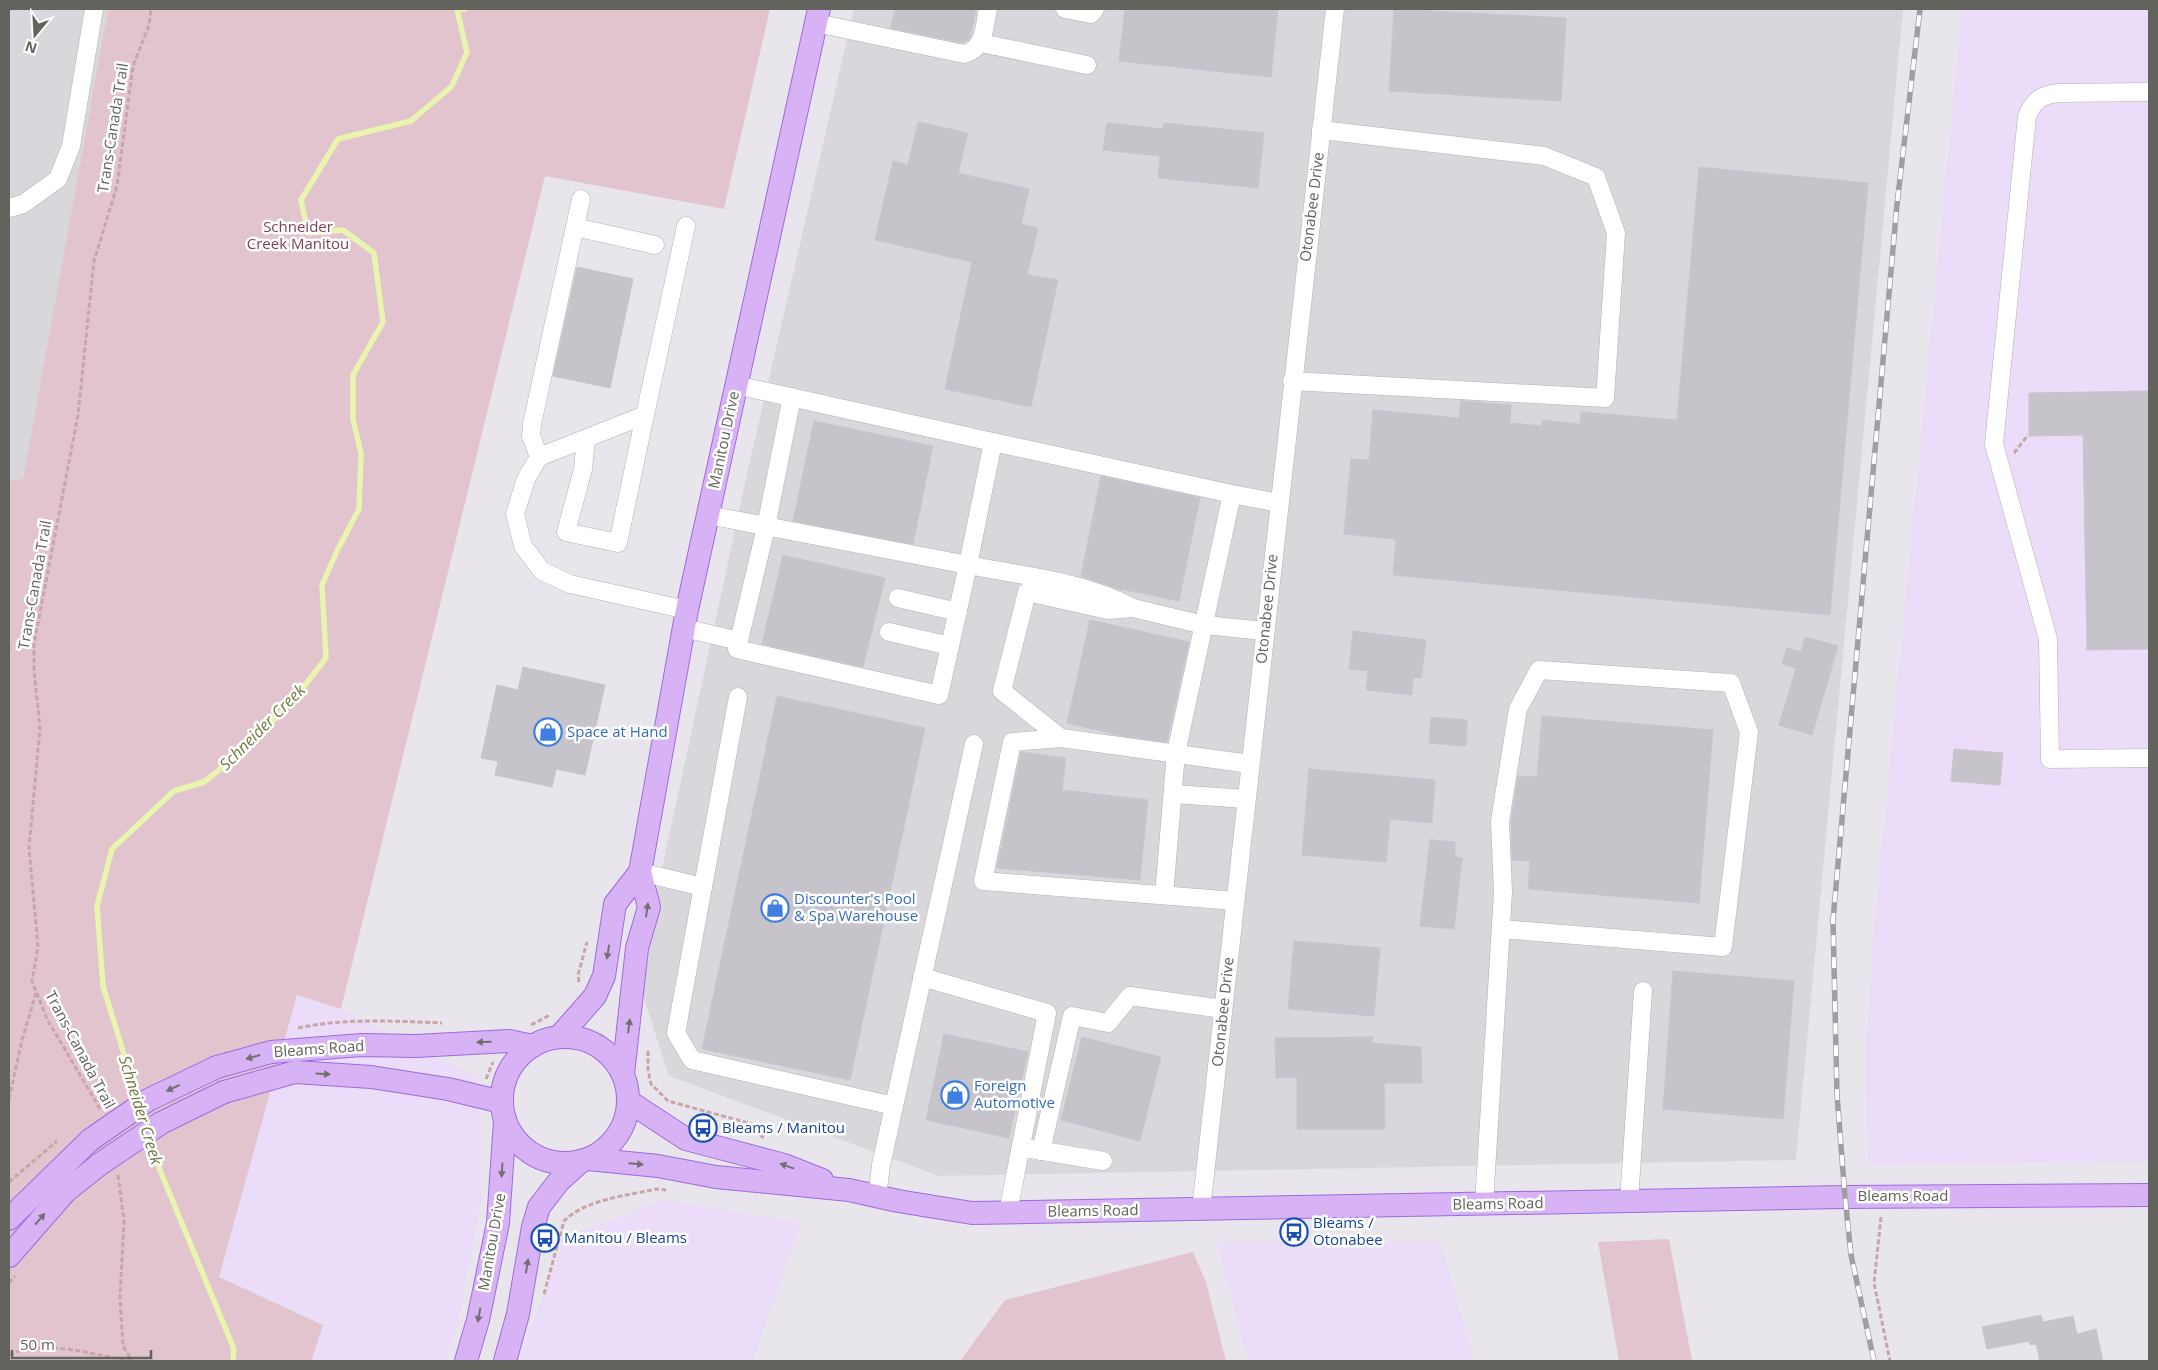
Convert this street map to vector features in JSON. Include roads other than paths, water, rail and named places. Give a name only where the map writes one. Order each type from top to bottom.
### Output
[{"type":"main road","name":"Manitou Drive","points":[[623,1074],[637,948],[649,907],[640,872],[686,619],[818,16]]},
{"type":"main road","name":"Manitou Drive","points":[[559,1037],[595,996],[604,976],[615,904],[640,872]]},
{"type":"main road","points":[[505,1361],[518,1314],[533,1227],[539,1207],[560,1181],[584,1160],[609,1146],[617,1136],[627,1114],[628,1101],[623,1074],[610,1056],[592,1043],[570,1037],[559,1037],[541,1042],[520,1057],[510,1070],[497,1107],[517,1141],[535,1156],[558,1163],[584,1160]]},
{"type":"main road","name":"Bleams Road","points":[[9,1219],[90,1140],[148,1100],[217,1068],[271,1052],[362,1045],[416,1046],[509,1041],[533,1046]]},
{"type":"main road","name":"Bleams Road","points":[[9,1256],[65,1192],[108,1165],[161,1123],[224,1092],[295,1072],[371,1077],[448,1088],[497,1107]]},
{"type":"main road","name":"Bleams Road","points":[[628,1101],[686,1138],[784,1165],[849,1190],[877,1197],[972,1213],[1882,1196],[2149,1195]]},
{"type":"main road","name":"Manitou Drive","points":[[466,1361],[478,1320],[498,1223],[497,1107]]},
{"type":"main road","name":"Bleams Road","points":[[584,1160],[658,1166],[716,1178],[849,1190]]},
{"type":"street","points":[[9,208],[24,204],[58,180],[71,146],[94,9]]},
{"type":"street","points":[[818,16],[964,54],[977,49],[988,9]]},
{"type":"street","points":[[1065,9],[1091,14],[1095,9]]},
{"type":"street","name":"Otonabee Drive","points":[[1201,1210],[1335,9]]},
{"type":"street","points":[[980,43],[1087,65]]},
{"type":"street","points":[[2149,92],[2058,93],[2044,95],[2033,104],[2027,116],[1994,444],[2048,639],[2050,758],[2149,758]]},
{"type":"street","points":[[1292,381],[1605,398],[1616,233],[1596,177],[1544,156],[1321,130]]},
{"type":"street","points":[[539,457],[531,436],[532,424],[581,199]]},
{"type":"street","points":[[586,439],[583,469],[566,532],[618,543],[686,226]]},
{"type":"street","points":[[575,227],[655,244]]},
{"type":"street","points":[[736,385],[1279,503]]},
{"type":"street","points":[[792,397],[766,527],[737,649],[939,695],[993,442]]},
{"type":"street","points":[[645,415],[539,457],[526,478],[515,514],[523,546],[542,572],[570,584],[686,619],[739,641]]},
{"type":"street","points":[[1164,895],[1176,753],[1232,494]]},
{"type":"street","points":[[708,515],[1078,587],[1111,596],[1134,608],[1204,625],[1265,631]]},
{"type":"street","points":[[1061,738],[1002,691],[1027,592],[1108,610],[1134,608]]},
{"type":"street","points":[[898,598],[958,612]]},
{"type":"street","points":[[889,632],[950,646]]},
{"type":"street","points":[[1484,1204],[1503,892],[1500,821],[1518,709],[1539,670],[1731,683],[1749,732],[1723,947],[1501,929]]},
{"type":"street","points":[[738,696],[676,1033],[692,1060],[894,1106]]},
{"type":"street","points":[[1235,901],[983,881],[1012,742],[1061,738],[1250,764]]},
{"type":"street","points":[[877,1197],[881,1165],[974,744]]},
{"type":"street","points":[[1173,794],[1246,799]]},
{"type":"street","points":[[640,872],[703,887]]},
{"type":"street","points":[[922,977],[1047,1013],[1008,1212]]},
{"type":"street","points":[[1629,1201],[1643,991]]},
{"type":"street","points":[[1041,1151],[1072,1016],[1108,1023],[1130,996],[1223,1009]]},
{"type":"street","points":[[1021,1148],[1103,1161]]},
{"type":"waterway","name":"Schneider Creek","points":[[138,1100],[103,986],[97,906],[112,849],[174,791],[204,782],[235,757],[292,702],[326,658],[322,585],[359,509],[361,454],[353,419],[353,375],[383,322],[374,253],[343,230],[308,233],[301,200],[338,139],[411,121],[452,86],[467,52],[457,10],[465,9]]},
{"type":"waterway","name":"Schneider Creek","points":[[149,1137],[157,1163],[234,1349],[233,1361]]},
{"type":"railway","points":[[1874,1361],[1851,1255],[1845,1197],[1837,1095],[1833,920],[1897,204],[1920,9]]},
{"type":"place","name":"Space at Hand","points":[[548,732]]},
{"type":"place","name":"Discounter's Pool & Spa Warehouse","points":[[775,908]]},
{"type":"place","name":"Foreign Automotive","points":[[955,1095]]},
{"type":"place","name":"Bleams / Manitou","points":[[703,1128]]},
{"type":"place","name":"Bleams / Otonabee","points":[[1294,1232]]},
{"type":"place","name":"Manitou / Bleams","points":[[545,1238]]},
{"type":"park label","name":"Schneider Creek Manitou","points":[[298,236]]}]
